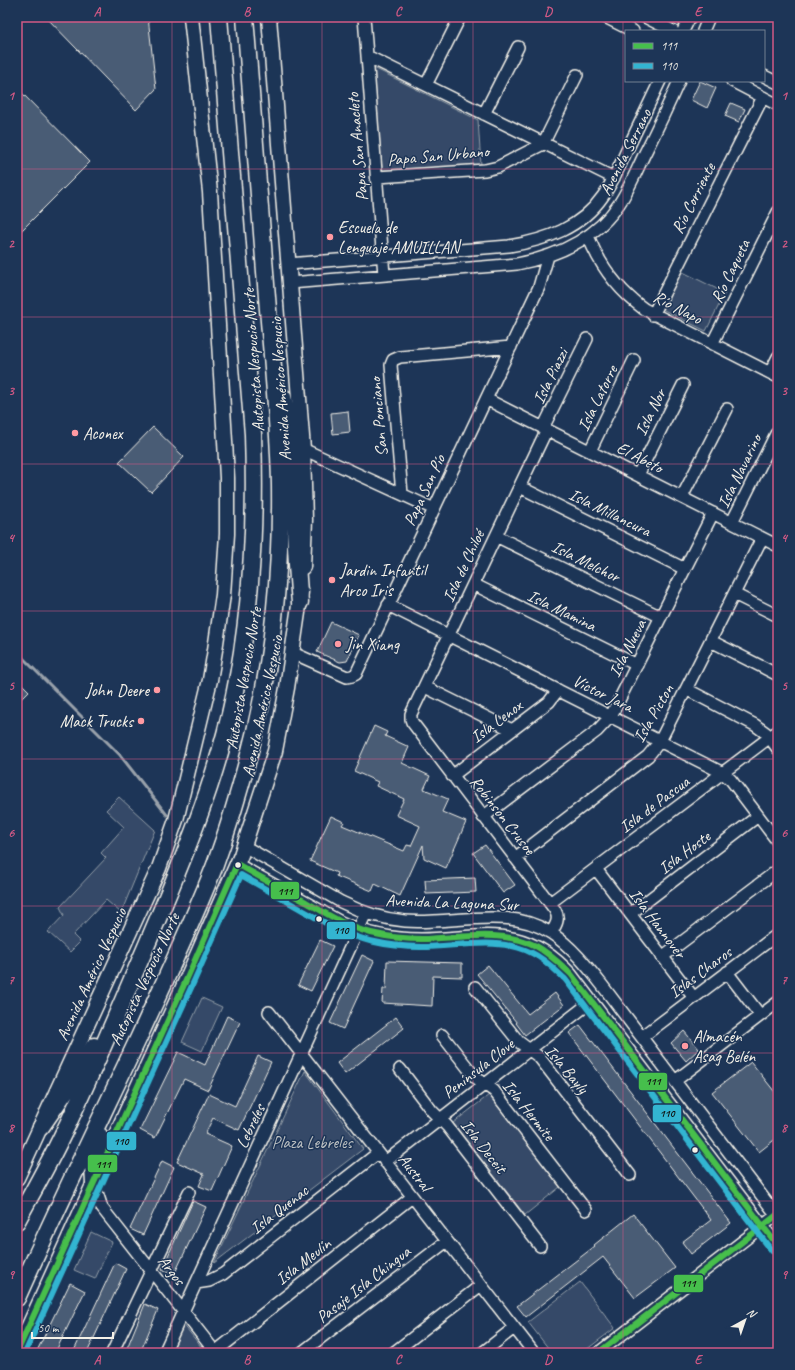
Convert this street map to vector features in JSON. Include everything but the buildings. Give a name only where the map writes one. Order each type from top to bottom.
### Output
[{"type":"highway","name":"Autopista Vespucio Norte","points":[[17,1221],[65,1129],[122,1003],[185,854],[210,787],[234,699],[246,633],[254,520],[253,434],[219,17]]},
{"type":"highway","name":"Autopista Vespucio Norte","points":[[17,1298],[71,1179],[162,987],[215,866],[237,801],[255,729],[268,665],[279,559],[280,482],[273,365],[245,17]]},
{"type":"highway","points":[[273,365],[284,401],[291,437],[300,602]]},
{"type":"highway","points":[[41,1127],[72,1082],[99,1037],[122,1003]]},
{"type":"highway","points":[[94,1183],[93,1164],[96,1148],[110,1099]]},
{"type":"main road","name":"Avenida Américo Vespucio","points":[[17,1178],[159,868],[169,842],[176,820],[184,782],[201,718],[215,650],[225,568],[227,478],[210,192],[191,17]]},
{"type":"main road","name":"Avenida Américo Vespucio","points":[[17,1352],[188,976],[237,864],[275,751],[282,719],[300,602],[305,520],[303,449],[269,17]]},
{"type":"street","name":"Papa San Anacleto","points":[[364,17],[384,275]]},
{"type":"street","points":[[426,85],[460,17]]},
{"type":"street","points":[[605,17],[631,30]]},
{"type":"street","points":[[645,17],[672,30]]},
{"type":"street","points":[[684,30],[690,17]]},
{"type":"street","points":[[703,30],[709,17]]},
{"type":"street","points":[[484,114],[518,47]]},
{"type":"street","points":[[367,56],[614,178]]},
{"type":"street","points":[[544,144],[577,75]]},
{"type":"street","points":[[765,77],[778,84]]},
{"type":"street","name":"Avenida Serrano","points":[[288,264],[509,246],[536,241],[550,236],[570,226],[588,213],[603,196],[614,178],[660,82]]},
{"type":"street","name":"Avenida Serrano","points":[[290,283],[517,264],[562,251],[588,236],[612,214],[625,195],[679,82]]},
{"type":"street","points":[[734,82],[778,105]]},
{"type":"street","name":"Río Corriente","points":[[653,315],[763,97]]},
{"type":"street","name":"Papa San Urbano","points":[[377,177],[493,169],[544,144]]},
{"type":"street","name":"Río Caqueta","points":[[712,344],[778,212]]},
{"type":"street","name":"Río Napo","points":[[588,236],[600,261],[618,286],[636,303],[653,315],[774,375]]},
{"type":"street","name":"Papa San Pío","points":[[293,653],[347,677],[354,675],[357,672],[539,287],[548,256]]},
{"type":"street","name":"Isla Piazzi","points":[[545,428],[587,339]]},
{"type":"street","name":"San Ponciano","points":[[402,494],[391,365],[393,360],[400,357],[511,347]]},
{"type":"street","points":[[774,375],[778,357]]},
{"type":"street","name":"Isla Latorre","points":[[590,451],[634,360]]},
{"type":"street","name":"Isla Nor","points":[[638,475],[683,385]]},
{"type":"street","name":"El Abeto","points":[[486,399],[762,538],[777,544]]},
{"type":"street","points":[[682,497],[728,409]]},
{"type":"street","name":"Isla de Chiloé","points":[[411,719],[473,584],[520,487],[545,428]]},
{"type":"street","name":"Isla Navarino","points":[[732,522],[776,434]]},
{"type":"street","points":[[303,449],[434,509]]},
{"type":"street","name":"Isla Millancura","points":[[520,487],[685,569]]},
{"type":"street","name":"Isla Nueva","points":[[483,817],[597,731],[611,716],[713,513]]},
{"type":"street","name":"Isla Melchor","points":[[496,536],[661,617]]},
{"type":"street","name":"Isla Picton","points":[[515,858],[648,756],[660,741],[762,538]]},
{"type":"street","name":"Isla Mamina","points":[[473,584],[637,666]]},
{"type":"street","points":[[734,594],[778,616]]},
{"type":"street","name":"Víctor Jara","points":[[388,605],[723,773],[731,780],[778,842]]},
{"type":"street","points":[[710,641],[778,675]]},
{"type":"street","points":[[425,687],[512,730]]},
{"type":"street","name":"Isla Lenox","points":[[452,776],[552,699],[558,690]]},
{"type":"street","points":[[686,690],[762,730],[774,734],[778,749]]},
{"type":"street","name":"Robinson Crusoe","points":[[411,719],[452,776],[555,910],[558,921],[551,933]]},
{"type":"street","name":"Isla de Pascua","points":[[550,904],[774,734]]},
{"type":"street","name":"Isla Hoste","points":[[630,914],[758,816]]},
{"type":"street","name":"Avenida La Laguna Sur","points":[[244,846],[341,902],[366,913],[405,921],[503,918],[530,923],[551,933],[572,950],[589,968],[778,1215]]},
{"type":"street","name":"Avenida La Laguna Sur","points":[[237,864],[358,930],[384,936],[409,938],[493,935],[523,940],[540,948],[557,959],[592,1001],[778,1246]]},
{"type":"street","name":"Isla Hannover","points":[[596,869],[694,998]]},
{"type":"street","points":[[662,957],[778,870]]},
{"type":"street","name":"Lebreles","points":[[164,1353],[366,913]]},
{"type":"street","name":"Islas Charos","points":[[642,1037],[778,934]]},
{"type":"street","points":[[727,972],[760,1015]]},
{"type":"street","name":"Isla Bayly","points":[[475,987],[519,1042],[539,1058],[630,1176]]},
{"type":"street","name":"Península Clove","points":[[382,1157],[440,1119],[592,1001]]},
{"type":"street","points":[[675,1081],[778,1002]]},
{"type":"street","name":"Austral","points":[[269,1012],[534,1353]]},
{"type":"street","name":"Isla Hermite","points":[[442,1035],[475,1076],[494,1091],[586,1210]]},
{"type":"street","name":"Isla Deceit","points":[[400,1069],[432,1111],[447,1126],[540,1246]]},
{"type":"street","name":"Isla Quenac","points":[[196,1283],[209,1280],[222,1274],[382,1157]]},
{"type":"street","name":"Argos","points":[[94,1183],[102,1208],[215,1353]]},
{"type":"street","points":[[112,1353],[189,1192]]},
{"type":"street","name":"Isla Meulín","points":[[215,1353],[412,1197]]},
{"type":"street","points":[[83,1208],[102,1208]]},
{"type":"street","points":[[598,1353],[778,1215]]},
{"type":"street","name":"Pasaje Isla Chingua","points":[[301,1353],[447,1241]]},
{"type":"street","points":[[393,1353],[481,1285]]},
{"type":"street","points":[[482,1353],[514,1328]]},
{"type":"green space","points":[[374,68],[478,120],[481,165],[382,170]]},
{"type":"green space","points":[[681,271],[725,293],[706,331],[662,309]]},
{"type":"green space","points":[[119,797],[155,830],[121,913],[106,900],[73,935],[80,942],[70,952],[48,932],[64,915],[60,907],[106,858],[101,853],[124,827],[106,810]]},
{"type":"green space","points":[[202,998],[222,1007],[202,1051],[182,1042]]},
{"type":"green space","name":"Plaza Lebreles","points":[[305,1071],[363,1149],[214,1263]]},
{"type":"green space","points":[[489,1095],[560,1187],[525,1215],[453,1123]]},
{"type":"green space","points":[[91,1232],[112,1242],[95,1279],[74,1270]]},
{"type":"green space","points":[[580,1282],[615,1328],[582,1353],[552,1353],[528,1322]]},
{"type":"green space","points":[[183,1324],[206,1353],[170,1353]]},
{"type":"waterway","points":[[17,652],[120,755],[167,815]]},
{"type":"transit line","name":"111","points":[[17,1352],[188,976],[237,864],[337,920],[371,933],[390,937],[416,939],[495,936],[523,941],[536,946],[545,952],[571,974],[778,1246]]},
{"type":"transit line","name":"110","points":[[25,1353],[241,875],[328,924],[344,932],[370,941],[389,945],[415,947],[478,944],[506,945],[519,948],[541,958],[565,979],[772,1251]]},
{"type":"transit line","name":"111","points":[[598,1353],[777,1215],[778,1217]]},
{"type":"place","name":"Escuela de Lenguaje AMUILLAN","points":[[330,237]]},
{"type":"place","name":"Aconex","points":[[75,433]]},
{"type":"place","name":"Jardin Infantil Arco Iris","points":[[332,580]]},
{"type":"place","name":"Jin Xiang","points":[[338,644]]},
{"type":"place","name":"John Deere","points":[[157,690]]},
{"type":"place","name":"Mack Trucks","points":[[141,721]]},
{"type":"place","name":"Almacén Asag Belén","points":[[685,1046]]}]
